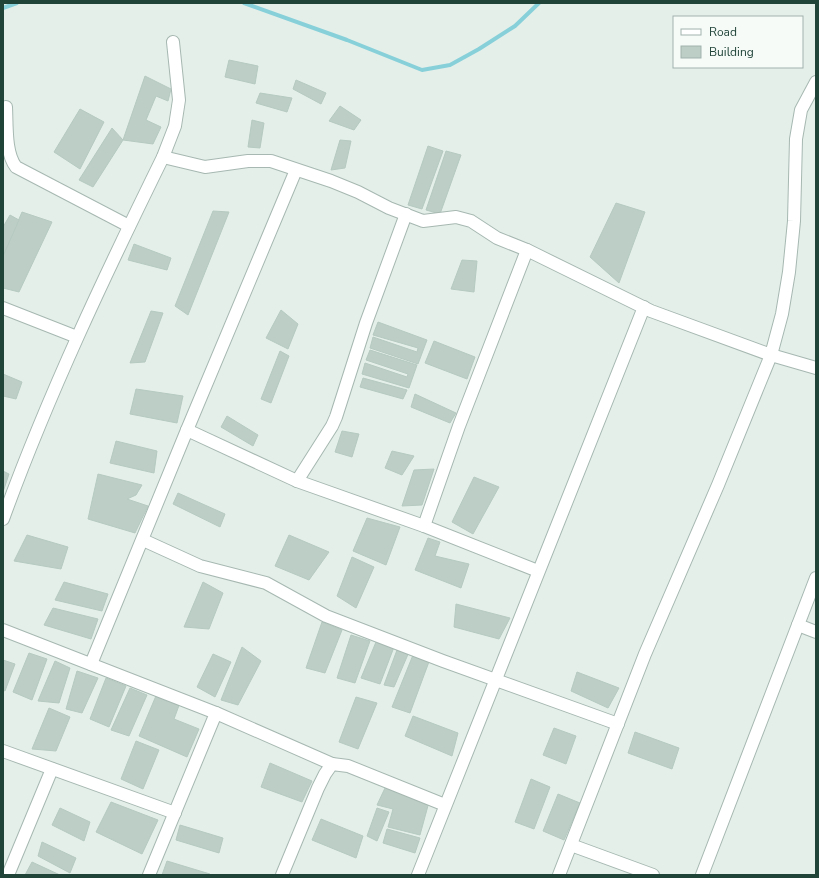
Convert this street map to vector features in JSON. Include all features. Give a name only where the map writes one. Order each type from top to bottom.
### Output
[{"type":"street","points":[[3,519],[20,471],[77,338],[163,157],[174,126],[179,100],[173,42]]},
{"type":"street","points":[[559,875],[645,654],[718,485],[771,355],[782,314],[789,272],[794,221],[796,139],[801,110],[816,82]]},
{"type":"street","points":[[6,106],[9,153],[16,168],[129,226]]},
{"type":"street","points":[[163,157],[205,167],[248,161],[271,161],[331,181],[358,192],[390,208],[423,221],[456,217],[471,220],[497,238],[527,250],[644,307],[771,355],[816,368]]},
{"type":"street","points":[[92,664],[187,430],[296,170]]},
{"type":"street","points":[[297,481],[336,417],[366,323],[406,214]]},
{"type":"street","points":[[424,526],[459,426],[527,250]]},
{"type":"street","points":[[418,875],[644,307]]},
{"type":"street","points":[[3,308],[77,338]]},
{"type":"street","points":[[187,430],[297,481],[424,526],[538,571]]},
{"type":"street","points":[[143,540],[200,566],[266,583],[326,616],[618,724]]},
{"type":"street","points":[[702,875],[816,578]]},
{"type":"street","points":[[798,625],[816,632]]},
{"type":"street","points":[[3,630],[216,713],[332,764],[348,766],[445,805]]},
{"type":"street","points":[[149,875],[216,713]]},
{"type":"street","points":[[3,751],[175,813]]},
{"type":"street","points":[[282,875],[324,774],[332,764]]},
{"type":"street","points":[[8,875],[52,769]]},
{"type":"street","points":[[571,845],[653,875]]},
{"type":"building","points":[[229,60],[258,66],[255,84],[225,77]]},
{"type":"building","points":[[145,76],[171,89],[168,101],[156,96],[146,120],[161,127],[153,144],[123,140]]},
{"type":"building","points":[[296,80],[326,93],[321,104],[293,89]]},
{"type":"building","points":[[260,93],[292,98],[287,112],[256,103]]},
{"type":"building","points":[[340,106],[361,120],[354,130],[329,121]]},
{"type":"building","points":[[80,109],[104,122],[80,169],[54,152]]},
{"type":"building","points":[[252,120],[264,123],[260,148],[248,147]]},
{"type":"building","points":[[112,128],[123,140],[93,187],[79,180]]},
{"type":"building","points":[[340,140],[351,141],[345,168],[331,170]]},
{"type":"building","points":[[428,146],[443,151],[422,209],[408,205]]},
{"type":"building","points":[[446,151],[461,155],[440,214],[426,210]]},
{"type":"building","points":[[616,203],[645,212],[619,283],[590,257]]},
{"type":"building","points":[[213,211],[229,212],[188,315],[175,306]]},
{"type":"building","points":[[22,212],[52,222],[19,292],[3,288],[3,256]]},
{"type":"building","points":[[10,215],[19,220],[3,256],[3,227]]},
{"type":"building","points":[[134,244],[171,258],[167,270],[128,260]]},
{"type":"building","points":[[462,260],[477,261],[474,292],[451,289]]},
{"type":"building","points":[[281,310],[298,324],[288,349],[266,338]]},
{"type":"building","points":[[151,311],[163,313],[145,362],[130,363]]},
{"type":"building","points":[[378,322],[427,340],[418,364],[370,348],[373,337],[417,352],[418,348],[373,335]]},
{"type":"building","points":[[434,341],[475,357],[467,379],[425,363]]},
{"type":"building","points":[[370,350],[417,365],[409,388],[362,374],[365,363],[407,377],[408,374],[366,360]]},
{"type":"building","points":[[280,351],[289,356],[271,403],[261,399]]},
{"type":"building","points":[[3,374],[22,382],[16,399],[3,396]]},
{"type":"building","points":[[363,378],[407,390],[403,399],[360,387]]},
{"type":"building","points":[[136,389],[183,396],[177,423],[130,414]]},
{"type":"building","points":[[415,394],[456,413],[450,423],[411,407]]},
{"type":"building","points":[[227,416],[258,435],[253,446],[221,427]]},
{"type":"building","points":[[342,431],[359,434],[352,457],[335,452]]},
{"type":"building","points":[[116,441],[157,451],[154,473],[110,463]]},
{"type":"building","points":[[392,451],[414,456],[402,475],[385,468]]},
{"type":"building","points":[[434,469],[422,505],[402,506],[414,470]]},
{"type":"building","points":[[3,471],[9,474],[3,492]]},
{"type":"building","points":[[98,474],[142,485],[136,495],[127,499],[148,506],[135,533],[88,519]]},
{"type":"building","points":[[474,477],[499,487],[473,534],[452,522]]},
{"type":"building","points":[[178,493],[225,514],[220,527],[173,504]]},
{"type":"building","points":[[367,518],[400,527],[386,565],[353,551]]},
{"type":"building","points":[[27,535],[68,547],[61,569],[14,561]]},
{"type":"building","points":[[289,535],[329,552],[309,580],[275,566]]},
{"type":"building","points":[[428,538],[440,542],[435,556],[469,564],[461,588],[415,570]]},
{"type":"building","points":[[352,557],[374,567],[356,608],[337,596]]},
{"type":"building","points":[[64,582],[108,594],[102,611],[55,600]]},
{"type":"building","points":[[203,582],[223,593],[209,629],[184,627]]},
{"type":"building","points":[[456,604],[510,618],[499,639],[454,627]]},
{"type":"building","points":[[53,608],[98,619],[91,639],[44,625]]},
{"type":"building","points":[[322,622],[342,630],[325,673],[306,668]]},
{"type":"building","points":[[351,635],[370,641],[355,683],[337,678]]},
{"type":"building","points":[[376,642],[394,647],[380,684],[361,678]]},
{"type":"building","points":[[242,647],[261,661],[238,705],[221,700]]},
{"type":"building","points":[[397,650],[409,652],[394,687],[384,685]]},
{"type":"building","points":[[29,653],[47,659],[32,700],[13,692]]},
{"type":"building","points":[[213,654],[231,662],[215,697],[197,687]]},
{"type":"building","points":[[413,655],[430,659],[410,713],[392,707]]},
{"type":"building","points":[[3,660],[15,664],[5,691],[3,690]]},
{"type":"building","points":[[55,661],[70,668],[59,703],[38,701]]},
{"type":"building","points":[[77,671],[98,678],[82,713],[66,709]]},
{"type":"building","points":[[577,672],[619,688],[608,708],[571,691]]},
{"type":"building","points":[[106,678],[126,686],[109,727],[90,719]]},
{"type":"building","points":[[130,688],[147,695],[129,736],[111,730]]},
{"type":"building","points":[[158,691],[181,700],[174,719],[199,729],[187,757],[139,736]]},
{"type":"building","points":[[356,697],[377,703],[358,749],[339,742]]},
{"type":"building","points":[[49,708],[70,717],[56,751],[32,749]]},
{"type":"building","points":[[413,716],[458,733],[452,756],[405,736]]},
{"type":"building","points":[[554,728],[576,736],[566,764],[543,755]]},
{"type":"building","points":[[635,732],[679,748],[672,769],[628,753]]},
{"type":"building","points":[[136,741],[159,750],[143,789],[121,779]]},
{"type":"building","points":[[270,763],[312,781],[302,802],[261,787]]},
{"type":"building","points":[[531,779],[550,787],[534,829],[515,822]]},
{"type":"building","points":[[385,788],[429,802],[420,835],[388,827],[393,809],[377,805]]},
{"type":"building","points":[[558,794],[580,803],[564,840],[543,831]]},
{"type":"building","points":[[111,802],[158,820],[142,854],[96,832]]},
{"type":"building","points":[[60,808],[90,822],[84,841],[52,825]]},
{"type":"building","points":[[377,808],[389,812],[377,841],[367,836]]},
{"type":"building","points":[[321,819],[363,836],[356,858],[312,840]]},
{"type":"building","points":[[180,825],[223,838],[219,853],[176,840]]},
{"type":"building","points":[[387,829],[420,838],[415,853],[383,843]]},
{"type":"building","points":[[42,842],[76,858],[70,873],[38,856]]},
{"type":"building","points":[[167,861],[210,874],[162,875]]},
{"type":"building","points":[[32,862],[60,875],[25,875]]},
{"type":"waterway","points":[[3,8],[17,3]]},
{"type":"waterway","points":[[244,3],[347,40],[422,70],[450,65],[479,49],[515,26],[539,3]]}]
